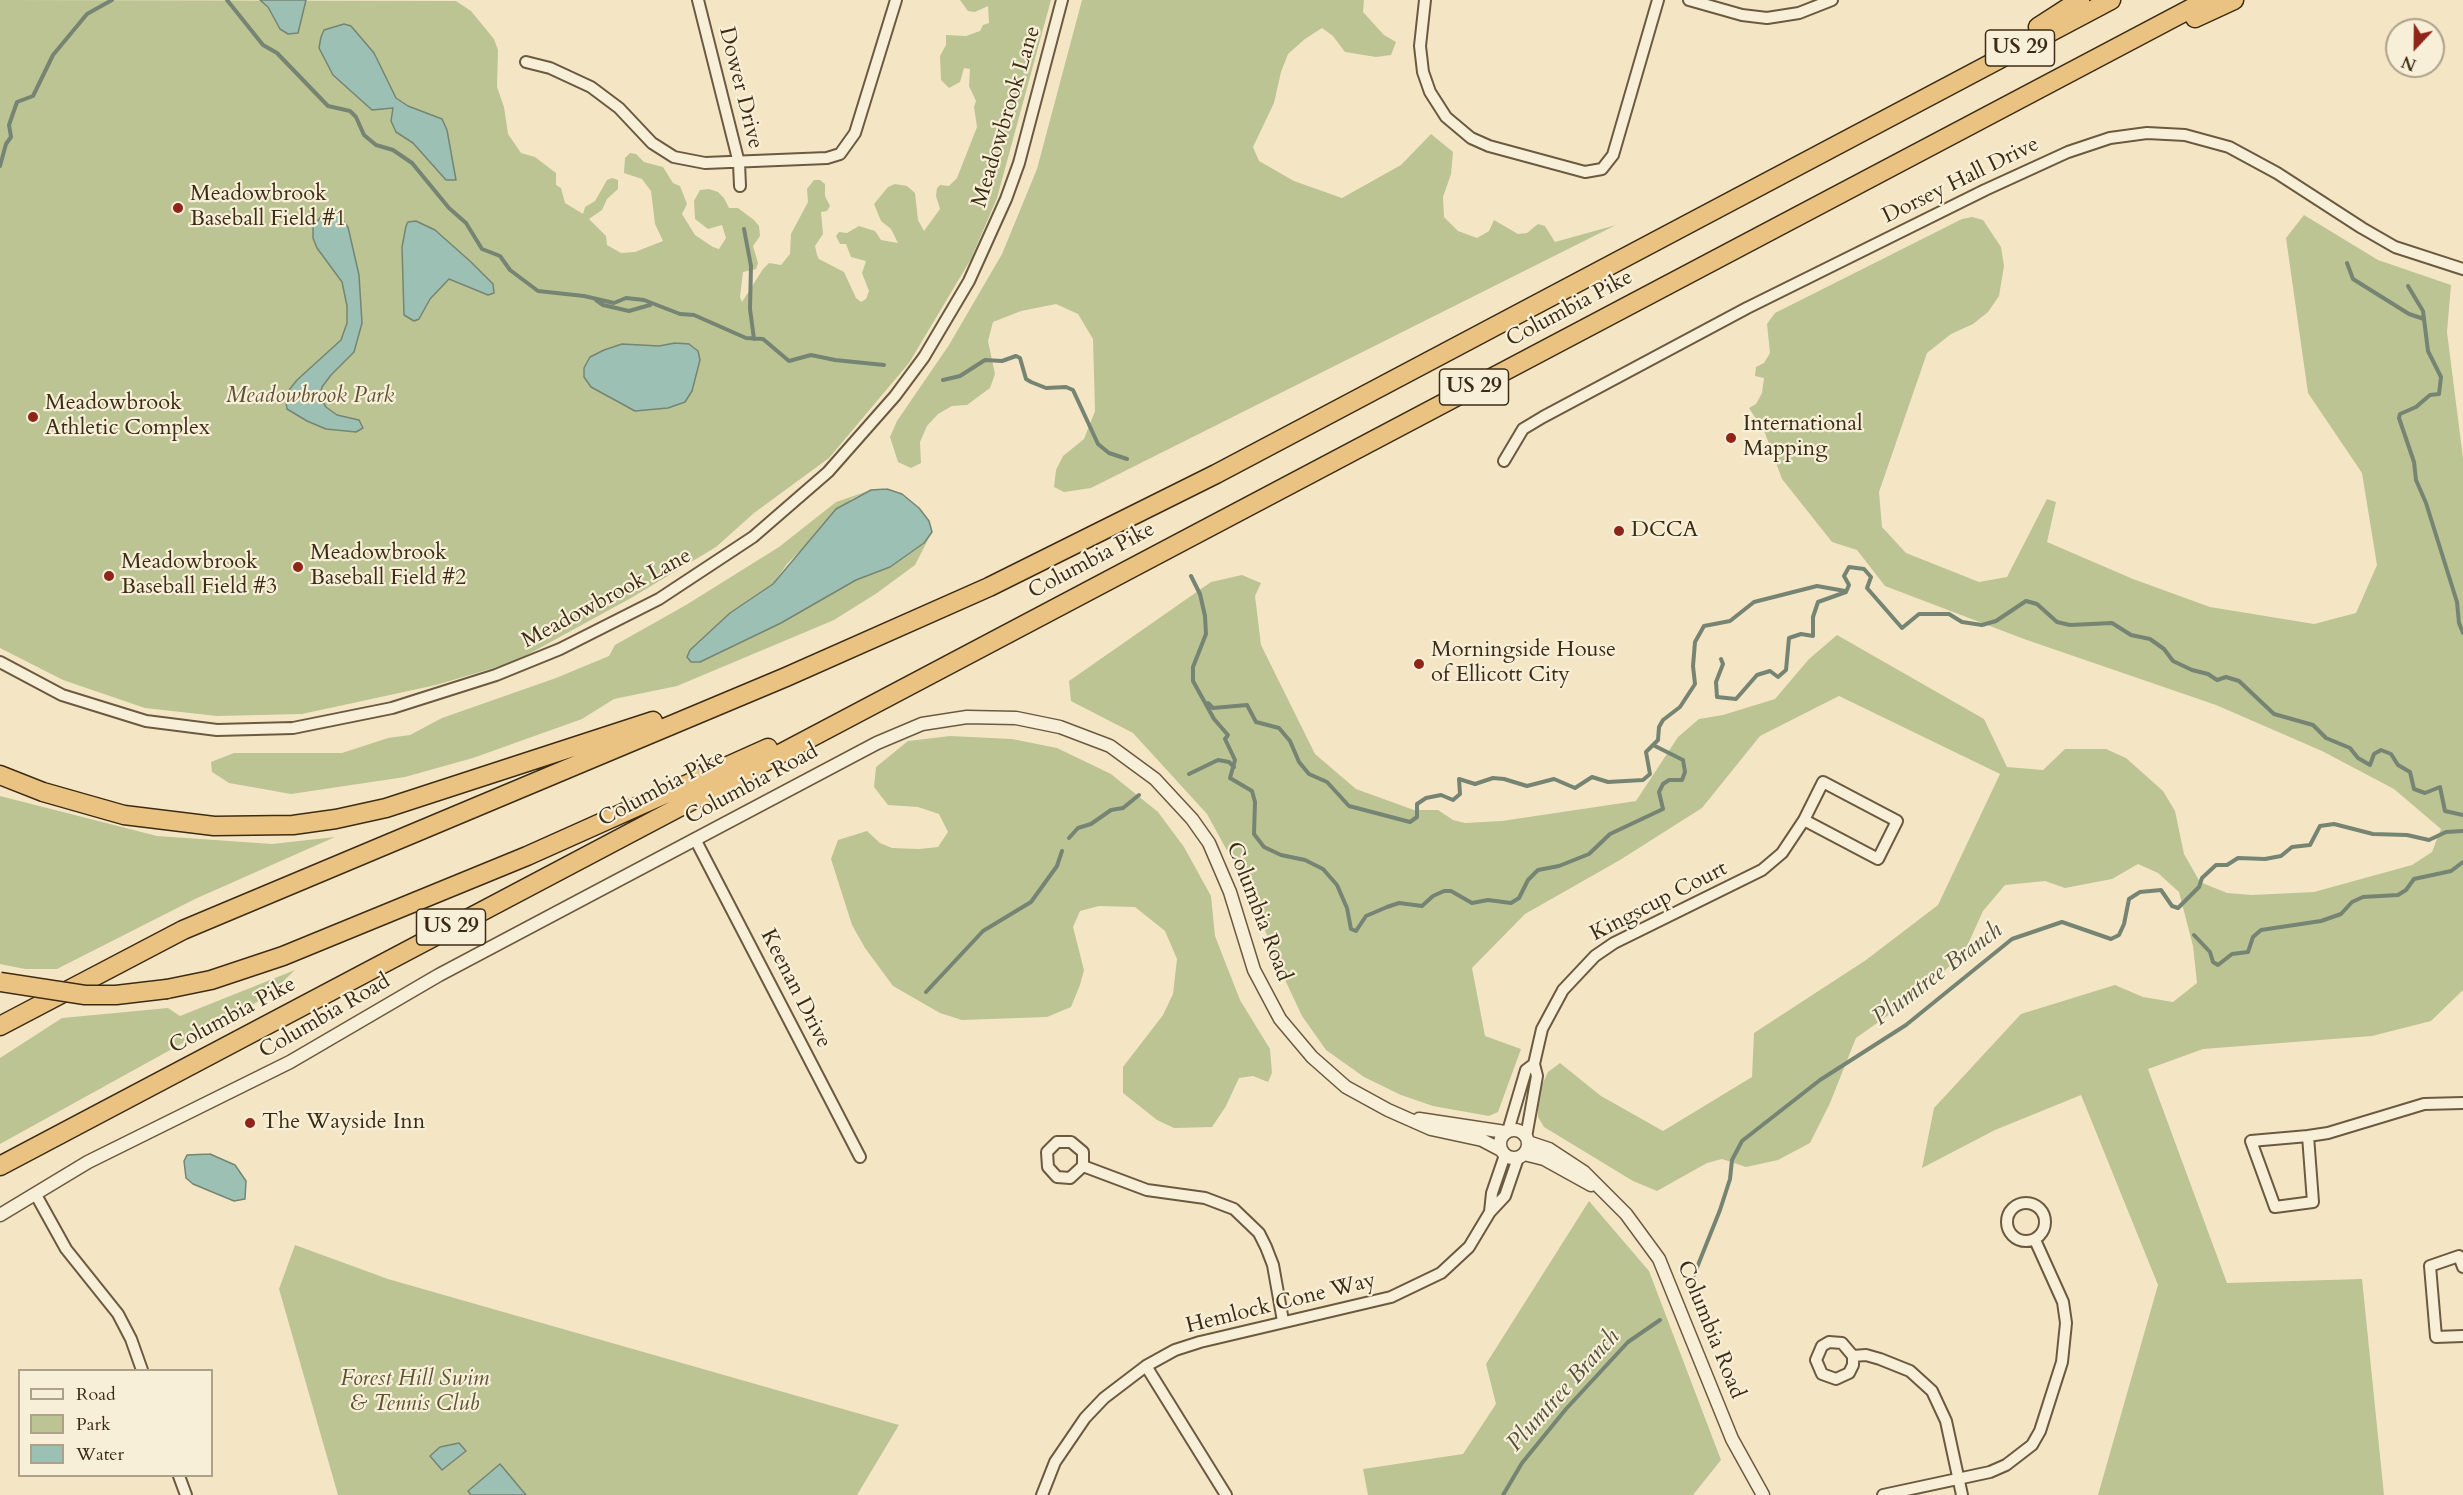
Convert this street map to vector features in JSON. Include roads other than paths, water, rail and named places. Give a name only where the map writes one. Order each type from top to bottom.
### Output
[{"type":"highway","points":[[1929,96],[2080,0]]},
{"type":"highway","name":"Columbia Pike","points":[[0,1026],[183,930],[786,678],[988,587],[1216,474],[2111,0]]},
{"type":"highway","name":"Columbia Pike","points":[[0,1166],[2207,0]]},
{"type":"highway","points":[[2046,85],[2234,0]]},
{"type":"highway","points":[[0,774],[43,792],[124,815],[214,826],[293,825],[336,819],[386,808],[786,678]]},
{"type":"highway","points":[[0,982],[85,995],[116,995],[166,989],[242,971],[548,847],[903,689]]},
{"type":"street","name":"Dower Drive","points":[[699,0],[738,163],[740,186]]},
{"type":"street","points":[[526,63],[550,68],[591,87],[620,108],[652,143],[674,157],[705,163],[827,158],[840,154],[847,146],[864,110],[896,0]]},
{"type":"street","name":"Meadowbrook Lane","points":[[0,662],[62,695],[146,721],[217,730],[293,728],[392,708],[496,675],[560,650],[659,599],[753,537],[828,472],[895,396],[924,357],[969,281],[1006,199],[1019,163],[1062,0]]},
{"type":"street","points":[[1425,0],[1420,46],[1424,76],[1437,106],[1457,129],[1471,138],[1513,155],[1571,170],[1594,172],[1610,162],[1615,150],[1658,0]]},
{"type":"street","points":[[1689,0],[1742,15],[1767,18],[1799,13],[1832,0]]},
{"type":"street","name":"Dorsey Hall Drive","points":[[1504,460],[1522,429],[1747,308],[1985,190],[2068,152],[2110,138],[2147,134],[2185,135],[2229,147],[2277,173],[2395,247],[2463,269]]},
{"type":"street","name":"Columbia Road","points":[[0,1215],[106,1153],[290,1062],[439,975],[877,743],[922,724],[988,716],[1035,721],[1083,735],[1110,746],[1155,779],[1186,812],[1209,843],[1227,884],[1254,970],[1271,1004],[1294,1037],[1312,1057],[1346,1087],[1431,1129],[1482,1140],[1503,1152],[1524,1148]]},
{"type":"street","name":"Kingscup Court","points":[[1524,1148],[1537,1076],[1534,1064],[1542,1029],[1555,1002],[1572,978],[1595,956],[1614,943],[1762,870],[1782,853],[1804,820],[1823,782],[1897,821],[1878,859],[1804,820]]},
{"type":"street","name":"Keenan Drive","points":[[695,839],[860,1157]]},
{"type":"street","name":"Kingscup Court","points":[[1507,1132],[1526,1070],[1534,1064]]},
{"type":"street","points":[[2308,1136],[2313,1202],[2275,1207],[2251,1141],[2328,1133],[2424,1104],[2463,1103]]},
{"type":"street","name":"Columbia Road","points":[[1408,1118],[1507,1132],[1516,1130],[1524,1148],[1603,1191],[1626,1214],[1659,1259],[1732,1439],[1763,1495]]},
{"type":"street","points":[[1503,1152],[1500,1141],[1507,1132]]},
{"type":"street","name":"Hemlock Cone Way","points":[[1041,1495],[1055,1462],[1085,1418],[1104,1398],[1146,1366],[1175,1350],[1200,1341],[1391,1297],[1417,1286],[1458,1259],[1481,1230],[1490,1212],[1505,1196],[1524,1148]]},
{"type":"street","name":"Hemlock Cone Way","points":[[1490,1212],[1492,1192],[1503,1152]]},
{"type":"street","points":[[1083,1166],[1147,1191],[1205,1198],[1233,1209],[1259,1233],[1266,1247],[1273,1265],[1283,1321]]},
{"type":"street","points":[[36,1195],[66,1250],[117,1313],[131,1339],[141,1369]]},
{"type":"street","points":[[1883,1495],[1958,1477],[1990,1472],[2020,1456],[2032,1445],[2046,1415],[2062,1362],[2066,1323],[2063,1302],[2035,1240]]},
{"type":"street","points":[[2463,1267],[2459,1256],[2430,1266],[2436,1337],[2463,1336]]},
{"type":"street","points":[[1853,1356],[1866,1355],[1896,1364],[1910,1371],[1932,1391],[1946,1421],[1962,1495]]},
{"type":"street","points":[[1146,1366],[1226,1495]]},
{"type":"street","points":[[179,1477],[186,1495]]},
{"type":"water","points":[[260,0],[306,0],[298,33],[288,34],[280,29],[268,7]]},
{"type":"water","points":[[344,24],[351,26],[374,53],[396,98],[408,106],[442,119],[447,130],[456,180],[446,180],[413,143],[396,132],[391,121],[393,108],[372,110],[333,75],[319,48],[321,37],[324,30]]},
{"type":"water","points":[[334,209],[348,227],[359,275],[362,323],[354,352],[331,375],[322,387],[320,397],[326,407],[337,415],[359,420],[363,428],[356,432],[326,429],[307,421],[287,409],[285,395],[297,380],[341,340],[347,323],[347,306],[342,282],[317,248],[313,238],[313,226],[326,211]]},
{"type":"water","points":[[416,221],[435,230],[471,262],[493,284],[494,293],[488,295],[449,279],[430,299],[419,319],[414,321],[404,315],[402,247],[408,222]]},
{"type":"water","points":[[675,343],[689,344],[698,351],[700,360],[692,391],[685,402],[668,408],[635,411],[591,387],[584,377],[584,368],[590,357],[604,350],[622,344],[659,346]]},
{"type":"water","points":[[887,489],[902,494],[919,508],[929,521],[932,532],[924,543],[890,567],[856,580],[781,623],[700,662],[691,662],[687,657],[690,650],[730,613],[773,584],[836,509],[871,490]]},
{"type":"water","points":[[210,1154],[235,1165],[246,1181],[245,1199],[234,1201],[193,1184],[186,1178],[184,1161],[187,1155]]},
{"type":"water","points":[[459,1443],[466,1451],[442,1470],[430,1456],[440,1447]]},
{"type":"water","points":[[500,1464],[526,1495],[471,1495],[468,1491]]},
{"type":"waterway","points":[[0,166],[6,144],[11,137],[9,125],[17,102],[33,96],[53,55],[87,14],[112,0]]},
{"type":"waterway","points":[[227,0],[263,45],[277,53],[328,106],[350,111],[356,117],[364,135],[376,145],[393,150],[412,163],[449,208],[466,223],[482,249],[500,256],[510,270],[538,291],[584,296],[614,303],[626,298],[644,300],[680,314],[694,315],[746,338],[763,339],[789,361],[811,355],[884,365]]},
{"type":"waterway","points":[[744,229],[751,266],[750,309],[754,339]]},
{"type":"waterway","points":[[2347,263],[2353,279],[2409,314],[2424,319]]},
{"type":"waterway","points":[[2408,286],[2423,311],[2428,351],[2441,377],[2439,394],[2430,395],[2416,407],[2400,414],[2399,418],[2414,462],[2416,480],[2426,503],[2457,602],[2459,623],[2463,633]]},
{"type":"waterway","points":[[596,300],[603,305],[629,311],[650,305]]},
{"type":"waterway","points":[[943,380],[960,376],[985,360],[1002,361],[1016,356],[1020,358],[1026,379],[1031,382],[1046,388],[1066,387],[1073,390],[1098,444],[1109,453],[1127,459]]},
{"type":"waterway","points":[[1721,659],[1723,664],[1716,682],[1717,697],[1736,699],[1757,675],[1770,671],[1778,677],[1786,670],[1789,638],[1801,634],[1813,636],[1813,617],[1818,602],[1846,592],[1849,585],[1844,576],[1849,567],[1864,569],[1871,577],[1867,588],[1902,628],[1919,614],[1949,614],[1962,622],[1982,625],[1996,621],[2026,601],[2037,604],[2057,622],[2070,625],[2112,623],[2131,635],[2150,639],[2164,649],[2173,661],[2192,670],[2208,674],[2217,680],[2226,677],[2239,681],[2274,714],[2313,725],[2326,738],[2350,748],[2358,758],[2370,765],[2374,754],[2381,750],[2391,754],[2398,765],[2410,772],[2414,789],[2425,793],[2440,787],[2445,811],[2463,815]]},
{"type":"waterway","points":[[1191,576],[1200,594],[1206,634],[1193,667],[1193,681],[1214,719],[1228,735],[1225,739],[1235,760],[1230,778],[1252,791],[1255,802],[1254,834],[1264,847],[1281,855],[1305,860],[1323,869],[1337,885],[1347,908],[1351,929],[1356,931],[1366,916],[1399,903],[1422,906],[1433,896],[1444,891],[1451,891],[1472,903],[1488,900],[1511,903],[1519,898],[1528,880],[1538,870],[1559,866],[1589,854],[1610,834],[1663,809],[1659,792],[1663,784],[1669,780],[1682,780],[1685,772],[1683,760],[1655,746]]},
{"type":"waterway","points":[[1208,703],[1213,708],[1247,705],[1256,722],[1279,728],[1290,741],[1299,762],[1309,774],[1327,782],[1349,806],[1410,822],[1417,817],[1417,804],[1426,798],[1441,795],[1453,800],[1460,794],[1459,779],[1475,784],[1493,778],[1504,779],[1527,786],[1554,779],[1575,788],[1592,777],[1608,782],[1643,780],[1650,774],[1646,752],[1658,740],[1659,727],[1663,720],[1680,707],[1695,684],[1693,666],[1695,642],[1704,626],[1730,621],[1754,602],[1817,586],[1845,591]]},
{"type":"waterway","points":[[1189,774],[1218,760],[1229,762],[1234,767]]},
{"type":"waterway","points":[[1069,838],[1078,828],[1091,824],[1111,810],[1123,808],[1139,795]]},
{"type":"waterway","name":"Plumtree Branch","points":[[1694,1275],[1720,1210],[1730,1179],[1732,1160],[1742,1141],[1820,1080],[1906,1025],[2012,939],[2062,922],[2111,939],[2119,935],[2124,924],[2129,899],[2140,892],[2161,890],[2172,906],[2178,908],[2199,887],[2202,878],[2216,865],[2227,865],[2238,858],[2265,859],[2281,856],[2292,847],[2310,845],[2320,826],[2334,824],[2373,834],[2407,835],[2429,840],[2446,832],[2463,831]]},
{"type":"waterway","points":[[926,992],[983,931],[1031,902],[1057,866],[1062,851]]},
{"type":"waterway","name":"Plumtree Branch","points":[[2194,935],[2210,952],[2213,962],[2218,965],[2232,954],[2248,952],[2253,937],[2261,930],[2321,921],[2341,914],[2352,902],[2363,897],[2398,895],[2406,890],[2414,879],[2451,871],[2463,862]]},
{"type":"waterway","name":"Plumtree Branch","points":[[1503,1495],[1522,1463],[1566,1409],[1628,1342],[1660,1320]]},
{"type":"place","name":"Meadowbrook Baseball Field #1","points":[[178,208]]},
{"type":"place","name":"Meadowbrook Athletic Complex","points":[[33,417]]},
{"type":"place","name":"International Mapping","points":[[1731,438]]},
{"type":"place","name":"DCCA","points":[[1619,531]]},
{"type":"place","name":"Meadowbrook Baseball Field #2","points":[[298,567]]},
{"type":"place","name":"Meadowbrook Baseball Field #3","points":[[109,576]]},
{"type":"place","name":"Morningside House of Ellicott City","points":[[1419,664]]},
{"type":"place","name":"The Wayside Inn","points":[[250,1123]]},
{"type":"park label","name":"Meadowbrook Park","points":[[310,397]]},
{"type":"park label","name":"Forest Hill Swim & Tennis Club","points":[[415,1392]]}]
